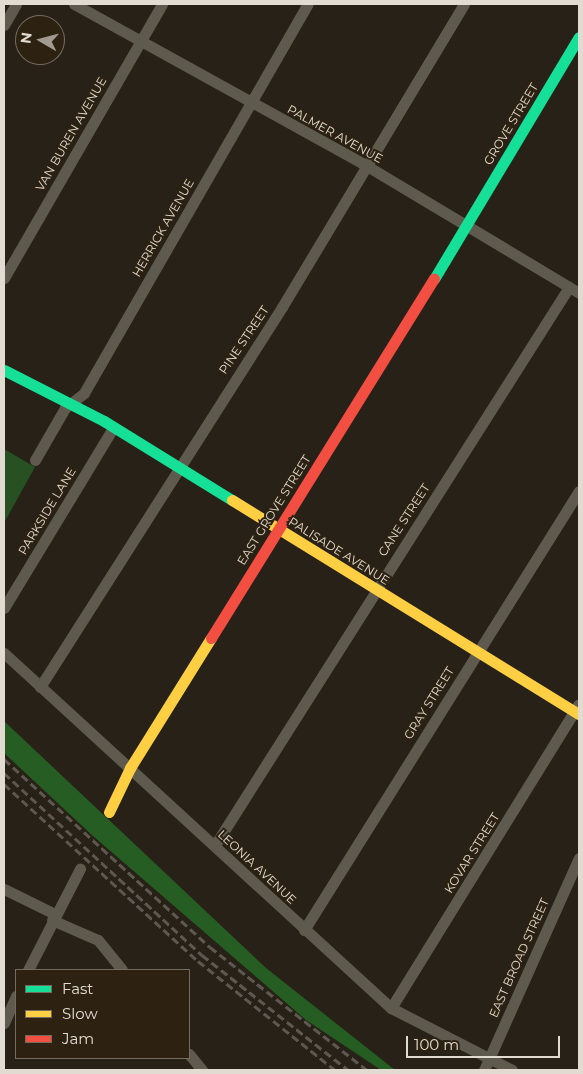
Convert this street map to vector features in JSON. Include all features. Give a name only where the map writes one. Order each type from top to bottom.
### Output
[{"type":"street","points":[[4,25],[16,4]]},
{"type":"street","name":"PALMER AVENUE","points":[[74,4],[367,166],[579,293]]},
{"type":"street","name":"VAN BUREN AVENUE","points":[[4,278],[162,4]]},
{"type":"street","name":"HERRICK AVENUE","points":[[35,460],[72,402],[84,392],[308,4]]},
{"type":"street","name":"PINE STREET","points":[[40,687],[177,466],[282,307],[464,4]]},
{"type":"street","name":"GROVE STREET","points":[[466,226],[579,37]]},
{"type":"street","name":"EAST GROVE STREET","points":[[109,812],[130,768],[466,226]]},
{"type":"street","name":"CANE STREET","points":[[215,845],[569,286]]},
{"type":"street","name":"PALISADE AVENUE","points":[[4,370],[72,402],[477,652],[578,710]]},
{"type":"street","name":"PARKSIDE LANE","points":[[4,608],[113,428]]},
{"type":"street","name":"GRAY STREET","points":[[304,930],[579,491]]},
{"type":"street","name":"LEONIA AVENUE","points":[[4,653],[391,1008],[486,1065],[512,1070]]},
{"type":"street","name":"KOVAR STREET","points":[[391,1008],[578,710]]},
{"type":"street","name":"EAST BROAD STREET","points":[[486,1065],[579,858]]},
{"type":"street","points":[[28,969],[80,870]]},
{"type":"street","points":[[4,888],[98,940],[121,969]]},
{"type":"street","points":[[4,1023],[15,998]]},
{"type":"street","points":[[190,1055],[202,1070]]},
{"type":"green space","points":[[4,449],[35,467],[4,523]]},
{"type":"green space","points":[[4,721],[266,968],[395,1070],[381,1070],[306,1020],[93,836],[4,753]]},
{"type":"railway","points":[[4,759],[210,947],[367,1070]]},
{"type":"railway","points":[[4,773],[202,955],[348,1070]]},
{"type":"railway","points":[[4,784],[198,961],[335,1070]]},
{"type":"traffic: fast","points":[[434,279],[579,37]]},
{"type":"traffic: fast","points":[[4,370],[104,421],[232,500]]},
{"type":"traffic: slow","points":[[232,500],[579,714]]},
{"type":"traffic: slow","points":[[109,812],[130,768],[211,638]]},
{"type":"traffic: jam","points":[[211,638],[434,279]]}]
